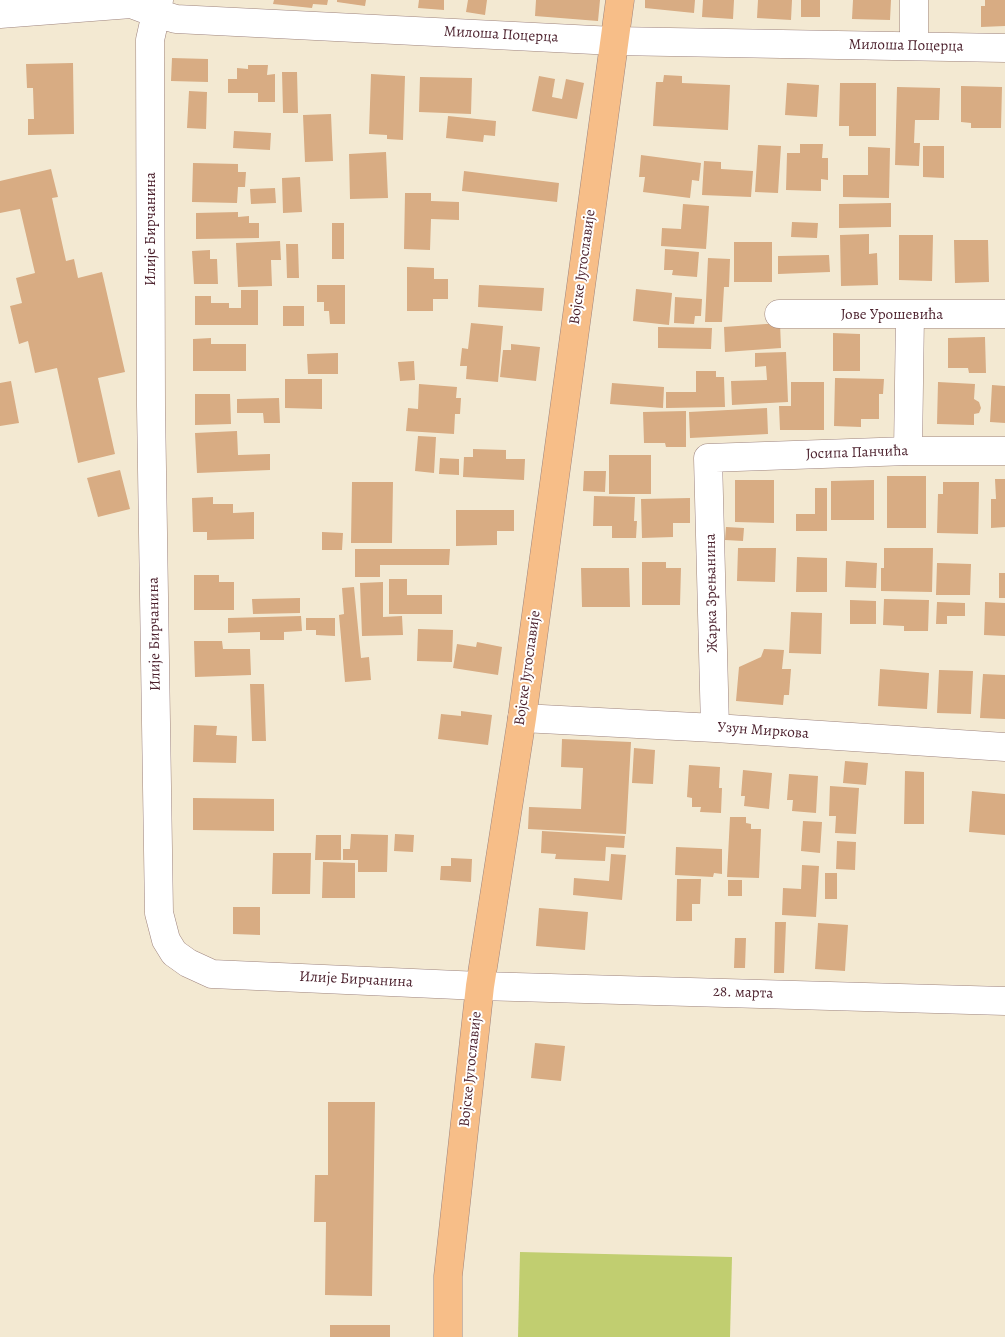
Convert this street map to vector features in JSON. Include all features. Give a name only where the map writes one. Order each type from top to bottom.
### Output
[{"type":"main road","name":"Војске Југославије","points":[[448,1337],[448,1276],[480,986],[522,718],[620,0]]},
{"type":"street","points":[[914,0],[914,46]]},
{"type":"street","name":"Милоша Поцерца","points":[[0,14],[131,4],[157,7],[176,19],[614,41],[1005,48]]},
{"type":"street","name":"Илије Бирчанина","points":[[157,7],[150,40],[151,406],[159,913],[166,940],[174,953],[188,964],[212,974],[480,986]]},
{"type":"street","name":"Јове Урошевића","points":[[779,314],[910,316],[1005,314]]},
{"type":"street","points":[[908,451],[910,316]]},
{"type":"street","name":"Јосипа Панчића","points":[[708,458],[908,451],[1005,451]]},
{"type":"street","name":"Жарка Зрењанина","points":[[708,458],[715,728]]},
{"type":"street","name":"Узун Миркова","points":[[522,718],[715,728],[1005,747]]},
{"type":"street","name":"28. марта","points":[[480,986],[1005,1001]]},
{"type":"green space","points":[[520,1252],[732,1257],[730,1337],[518,1337]]},
{"type":"building","points":[[274,0],[328,0],[327,5],[313,4],[312,8],[273,4]]},
{"type":"building","points":[[337,0],[366,0],[365,6],[337,2]]},
{"type":"building","points":[[419,0],[444,0],[444,10],[418,8]]},
{"type":"building","points":[[468,0],[487,0],[485,15],[466,12]]},
{"type":"building","points":[[536,0],[600,0],[598,21],[535,16]]},
{"type":"building","points":[[645,0],[695,0],[694,13],[645,8]]},
{"type":"building","points":[[703,0],[734,0],[733,19],[702,17]]},
{"type":"building","points":[[758,0],[792,0],[791,20],[757,18]]},
{"type":"building","points":[[801,0],[820,0],[820,17],[801,17]]},
{"type":"building","points":[[853,0],[891,0],[890,20],[852,19]]},
{"type":"building","points":[[985,0],[1005,0],[1005,26],[981,27],[981,6],[985,6]]},
{"type":"building","points":[[172,58],[208,59],[208,82],[171,81]]},
{"type":"building","points":[[73,63],[74,134],[28,135],[28,119],[34,119],[33,88],[27,88],[26,64]]},
{"type":"building","points":[[248,65],[268,65],[267,75],[275,74],[275,102],[258,102],[258,93],[228,93],[228,79],[237,79],[237,68],[248,69]]},
{"type":"building","points":[[282,72],[297,72],[298,113],[283,113]]},
{"type":"building","points":[[371,74],[405,76],[403,140],[387,139],[387,135],[369,134]]},
{"type":"building","points":[[664,75],[682,76],[682,83],[730,85],[728,130],[653,126],[656,82],[663,82]]},
{"type":"building","points":[[539,76],[555,79],[552,97],[562,99],[566,79],[584,83],[577,119],[532,111]]},
{"type":"building","points":[[420,77],[472,78],[471,114],[419,112]]},
{"type":"building","points":[[787,83],[819,85],[817,117],[785,115]]},
{"type":"building","points":[[840,83],[876,83],[876,136],[849,136],[849,126],[839,126]]},
{"type":"building","points":[[961,86],[1002,87],[1001,128],[971,128],[971,123],[961,122]]},
{"type":"building","points":[[897,87],[940,88],[939,120],[915,120],[914,143],[920,143],[919,166],[895,165]]},
{"type":"building","points":[[189,91],[207,92],[206,129],[187,128]]},
{"type":"building","points":[[331,114],[333,161],[305,162],[303,115]]},
{"type":"building","points":[[448,116],[496,121],[495,136],[484,135],[483,142],[446,138]]},
{"type":"building","points":[[234,131],[271,133],[270,150],[233,148]]},
{"type":"building","points":[[800,144],[823,144],[822,158],[828,158],[828,180],[821,179],[821,191],[786,190],[787,153],[800,153]]},
{"type":"building","points":[[758,145],[781,146],[778,193],[755,192]]},
{"type":"building","points":[[923,146],[944,146],[944,178],[923,177]]},
{"type":"building","points":[[868,147],[890,148],[889,198],[843,197],[843,175],[868,175]]},
{"type":"building","points":[[386,152],[388,198],[350,199],[349,154]]},
{"type":"building","points":[[641,155],[701,163],[699,181],[692,180],[690,198],[643,192],[645,177],[639,177]]},
{"type":"building","points":[[704,161],[721,162],[721,169],[753,171],[751,197],[702,195]]},
{"type":"building","points":[[193,163],[238,164],[238,172],[246,172],[245,187],[238,187],[237,203],[192,202]]},
{"type":"building","points":[[51,169],[58,197],[52,198],[66,261],[74,259],[78,278],[102,272],[125,372],[98,378],[115,454],[78,463],[57,368],[35,373],[28,341],[19,344],[10,306],[22,303],[16,278],[35,273],[20,209],[0,213],[0,181]]},
{"type":"building","points":[[464,171],[559,183],[557,202],[462,191]]},
{"type":"building","points":[[300,177],[302,212],[283,213],[282,178]]},
{"type":"building","points":[[275,188],[276,203],[251,204],[250,189]]},
{"type":"building","points":[[405,193],[431,193],[431,201],[459,202],[459,220],[431,219],[430,250],[404,249]]},
{"type":"building","points":[[891,203],[891,227],[839,228],[839,204]]},
{"type":"building","points":[[683,204],[709,206],[706,249],[661,246],[662,228],[681,229]]},
{"type":"building","points":[[238,212],[238,217],[249,216],[249,223],[259,223],[259,238],[196,239],[196,213]]},
{"type":"building","points":[[792,222],[818,223],[817,238],[791,237]]},
{"type":"building","points":[[332,223],[344,223],[344,259],[332,259]]},
{"type":"building","points":[[869,234],[869,254],[877,253],[878,285],[841,286],[840,235]]},
{"type":"building","points":[[899,235],[933,235],[932,281],[899,280]]},
{"type":"building","points":[[954,240],[988,240],[989,282],[955,283]]},
{"type":"building","points":[[280,241],[281,260],[271,260],[272,286],[238,287],[236,243]]},
{"type":"building","points":[[734,242],[772,242],[772,282],[734,282]]},
{"type":"building","points":[[286,244],[298,244],[299,278],[287,278]]},
{"type":"building","points":[[665,249],[699,252],[697,277],[672,275],[673,270],[664,270]]},
{"type":"building","points":[[210,250],[210,259],[217,259],[218,284],[194,284],[192,251]]},
{"type":"building","points":[[829,255],[830,272],[778,274],[778,256]]},
{"type":"building","points":[[708,258],[730,259],[729,287],[724,287],[722,322],[705,322]]},
{"type":"building","points":[[407,267],[434,268],[434,279],[448,279],[448,299],[433,299],[433,311],[407,311]]},
{"type":"building","points":[[317,285],[345,285],[345,324],[330,324],[329,311],[324,311],[324,302],[317,302]]},
{"type":"building","points":[[479,285],[544,288],[542,311],[478,307]]},
{"type":"building","points":[[636,289],[672,293],[669,325],[633,321]]},
{"type":"building","points":[[241,290],[258,290],[258,325],[195,325],[195,296],[211,296],[211,303],[229,303],[229,308],[241,308]]},
{"type":"building","points":[[675,297],[702,299],[701,316],[695,316],[694,324],[674,323]]},
{"type":"building","points":[[283,306],[304,306],[304,326],[283,326]]},
{"type":"building","points":[[471,323],[503,326],[498,382],[466,379],[467,366],[460,366],[462,348],[468,349]]},
{"type":"building","points":[[780,323],[781,348],[725,352],[724,327]]},
{"type":"building","points":[[658,327],[712,328],[711,349],[658,348]]},
{"type":"building","points":[[833,333],[860,334],[860,371],[833,371]]},
{"type":"building","points":[[985,337],[986,373],[969,373],[968,368],[948,368],[948,338]]},
{"type":"building","points":[[211,338],[211,344],[246,344],[246,371],[193,371],[193,339]]},
{"type":"building","points":[[511,344],[540,347],[536,381],[500,377],[503,350],[511,350]]},
{"type":"building","points":[[786,352],[788,402],[732,405],[731,381],[767,380],[766,366],[755,367],[755,353]]},
{"type":"building","points":[[338,353],[338,374],[308,374],[307,354]]},
{"type":"building","points":[[414,361],[415,380],[400,381],[398,362]]},
{"type":"building","points":[[696,371],[716,371],[716,377],[724,377],[725,407],[666,408],[666,392],[696,392]]},
{"type":"building","points":[[835,378],[884,379],[883,394],[879,394],[879,419],[861,419],[861,427],[834,426]]},
{"type":"building","points":[[285,379],[322,379],[322,409],[285,408]]},
{"type":"building","points":[[11,381],[19,423],[0,426],[0,383]]},
{"type":"building","points":[[791,382],[824,382],[824,430],[780,430],[779,406],[791,406]]},
{"type":"building","points":[[938,382],[975,384],[974,399],[979,402],[981,408],[979,413],[974,414],[974,425],[937,424]]},
{"type":"building","points":[[612,383],[664,387],[663,408],[610,404]]},
{"type":"building","points":[[419,384],[457,387],[456,398],[461,398],[460,414],[455,414],[454,434],[406,431],[408,408],[418,409]]},
{"type":"building","points":[[992,385],[1005,386],[1005,423],[990,422]]},
{"type":"building","points":[[195,394],[230,394],[231,424],[195,425]]},
{"type":"building","points":[[279,398],[280,423],[264,423],[263,413],[237,413],[237,399]]},
{"type":"building","points":[[767,408],[768,434],[690,438],[689,412]]},
{"type":"building","points":[[686,411],[686,447],[666,447],[665,443],[644,443],[643,412]]},
{"type":"building","points":[[237,431],[238,455],[270,454],[270,470],[197,473],[195,433]]},
{"type":"building","points":[[418,436],[436,437],[434,473],[415,471]]},
{"type":"building","points":[[473,449],[506,450],[506,459],[525,459],[524,480],[463,477],[464,457],[473,457]]},
{"type":"building","points":[[609,455],[651,455],[651,494],[609,494]]},
{"type":"building","points":[[440,458],[459,459],[459,475],[439,474]]},
{"type":"building","points":[[120,470],[130,509],[98,517],[87,478]]},
{"type":"building","points":[[584,471],[606,471],[605,492],[583,491]]},
{"type":"building","points":[[887,476],[926,476],[926,528],[887,528]]},
{"type":"building","points":[[995,479],[1005,479],[1005,527],[991,528],[991,499],[996,499]]},
{"type":"building","points":[[735,480],[774,480],[774,523],[735,522]]},
{"type":"building","points":[[874,480],[874,520],[831,520],[831,481]]},
{"type":"building","points":[[352,482],[393,482],[392,543],[351,543]]},
{"type":"building","points":[[943,482],[979,482],[978,534],[937,533],[938,494],[943,494]]},
{"type":"building","points":[[815,488],[827,488],[827,531],[796,531],[796,514],[815,514]]},
{"type":"building","points":[[594,496],[635,497],[634,521],[637,521],[636,538],[612,538],[612,526],[593,526]]},
{"type":"building","points":[[213,497],[213,504],[233,504],[233,513],[254,512],[254,539],[207,540],[207,532],[193,532],[192,498]]},
{"type":"building","points":[[690,498],[690,523],[673,523],[673,537],[642,538],[641,499]]},
{"type":"building","points":[[456,510],[514,510],[514,531],[497,531],[497,545],[456,546]]},
{"type":"building","points":[[726,527],[744,528],[743,541],[725,540]]},
{"type":"building","points":[[322,532],[343,533],[342,550],[322,550]]},
{"type":"building","points":[[738,548],[776,548],[775,582],[737,581]]},
{"type":"building","points":[[884,548],[933,548],[932,592],[881,591],[881,568],[884,568]]},
{"type":"building","points":[[355,549],[450,549],[449,565],[380,565],[380,577],[355,577]]},
{"type":"building","points":[[797,557],[827,558],[827,592],[796,592]]},
{"type":"building","points":[[846,561],[877,563],[876,588],[845,587]]},
{"type":"building","points":[[642,562],[666,562],[666,568],[681,568],[680,605],[642,605]]},
{"type":"building","points":[[937,563],[971,564],[970,595],[936,595]]},
{"type":"building","points":[[581,568],[629,568],[630,607],[582,607]]},
{"type":"building","points":[[999,573],[1005,573],[1005,598],[999,598]]},
{"type":"building","points":[[194,575],[219,575],[219,582],[234,582],[234,610],[194,610]]},
{"type":"building","points":[[389,579],[407,579],[407,595],[442,595],[442,614],[389,614]]},
{"type":"building","points":[[383,582],[383,617],[402,616],[403,635],[362,636],[360,583]]},
{"type":"building","points":[[354,587],[361,658],[369,657],[371,680],[345,682],[339,615],[344,614],[342,588]]},
{"type":"building","points":[[300,598],[300,613],[253,614],[252,599]]},
{"type":"building","points":[[884,599],[929,600],[928,631],[904,631],[904,626],[883,625]]},
{"type":"building","points":[[850,600],[876,601],[876,624],[850,624]]},
{"type":"building","points":[[937,602],[965,603],[965,616],[947,616],[947,624],[936,624]]},
{"type":"building","points":[[985,602],[1005,603],[1005,636],[984,635]]},
{"type":"building","points":[[791,612],[822,613],[821,654],[789,653]]},
{"type":"building","points":[[301,616],[302,631],[284,632],[284,640],[260,640],[260,632],[228,633],[228,618]]},
{"type":"building","points":[[306,618],[335,618],[335,636],[316,635],[316,630],[306,630]]},
{"type":"building","points":[[418,629],[453,630],[452,662],[417,661]]},
{"type":"building","points":[[194,641],[222,641],[223,649],[250,649],[251,675],[195,677]]},
{"type":"building","points":[[477,642],[502,647],[498,675],[453,668],[457,644],[476,647]]},
{"type":"building","points":[[764,649],[784,650],[782,669],[791,669],[789,695],[784,695],[783,705],[736,701],[739,667],[761,657]]},
{"type":"building","points":[[880,669],[929,673],[927,709],[878,706]]},
{"type":"building","points":[[939,670],[973,671],[971,714],[937,713]]},
{"type":"building","points":[[983,674],[1005,675],[1005,719],[980,718]]},
{"type":"building","points":[[250,684],[264,684],[266,741],[252,741]]},
{"type":"building","points":[[461,711],[492,715],[488,745],[438,739],[441,714],[461,716]]},
{"type":"building","points":[[194,725],[217,726],[216,735],[237,736],[236,763],[193,762]]},
{"type":"building","points":[[562,739],[631,742],[626,834],[528,829],[529,807],[581,809],[583,768],[561,767]]},
{"type":"building","points":[[634,748],[655,750],[653,784],[632,783]]},
{"type":"building","points":[[845,761],[868,763],[866,785],[843,783]]},
{"type":"building","points":[[689,765],[720,767],[719,788],[722,788],[721,813],[700,812],[701,807],[692,807],[692,798],[687,797]]},
{"type":"building","points":[[743,770],[772,773],[769,809],[744,806],[745,796],[741,796]]},
{"type":"building","points":[[905,771],[924,772],[924,824],[904,824]]},
{"type":"building","points":[[789,774],[818,776],[816,813],[792,811],[793,800],[787,800]]},
{"type":"building","points":[[830,786],[859,788],[856,834],[835,833],[836,816],[829,816]]},
{"type":"building","points":[[972,791],[1005,794],[1005,835],[969,832]]},
{"type":"building","points":[[193,798],[274,799],[274,831],[193,830]]},
{"type":"building","points":[[730,817],[746,817],[746,823],[751,824],[751,829],[761,829],[759,878],[727,877]]},
{"type":"building","points":[[803,821],[822,822],[820,853],[801,851]]},
{"type":"building","points":[[542,831],[625,836],[624,848],[606,847],[605,861],[555,859],[556,854],[541,853]]},
{"type":"building","points":[[351,834],[388,835],[387,872],[358,872],[358,860],[343,860],[343,849],[350,849]]},
{"type":"building","points":[[395,834],[414,835],[413,852],[394,851]]},
{"type":"building","points":[[316,835],[341,835],[341,860],[315,860]]},
{"type":"building","points":[[837,841],[856,842],[855,870],[836,869]]},
{"type":"building","points":[[676,847],[722,849],[722,874],[714,873],[713,877],[675,875]]},
{"type":"building","points":[[273,853],[311,853],[310,894],[272,894]]},
{"type":"building","points":[[611,854],[626,855],[622,900],[573,895],[574,878],[609,881]]},
{"type":"building","points":[[451,858],[472,859],[471,882],[440,880],[441,866],[451,866]]},
{"type":"building","points":[[323,862],[355,863],[355,898],[322,898]]},
{"type":"building","points":[[802,865],[819,866],[816,917],[782,915],[783,888],[801,889]]},
{"type":"building","points":[[825,873],[837,873],[837,899],[825,899]]},
{"type":"building","points":[[677,879],[701,879],[700,904],[692,904],[692,921],[676,921]]},
{"type":"building","points":[[728,880],[742,880],[742,896],[728,896]]},
{"type":"building","points":[[233,907],[260,907],[260,935],[233,934]]},
{"type":"building","points":[[539,908],[588,912],[585,950],[536,946]]},
{"type":"building","points":[[775,922],[786,922],[784,973],[774,973]]},
{"type":"building","points":[[818,923],[848,925],[845,971],[815,969]]},
{"type":"building","points":[[735,938],[746,938],[745,968],[734,968]]},
{"type":"building","points":[[535,1043],[565,1046],[561,1081],[531,1078]]},
{"type":"building","points":[[328,1102],[375,1102],[372,1296],[325,1295],[326,1222],[314,1222],[315,1175],[328,1175]]},
{"type":"building","points":[[330,1325],[390,1325],[390,1337],[330,1337]]}]
